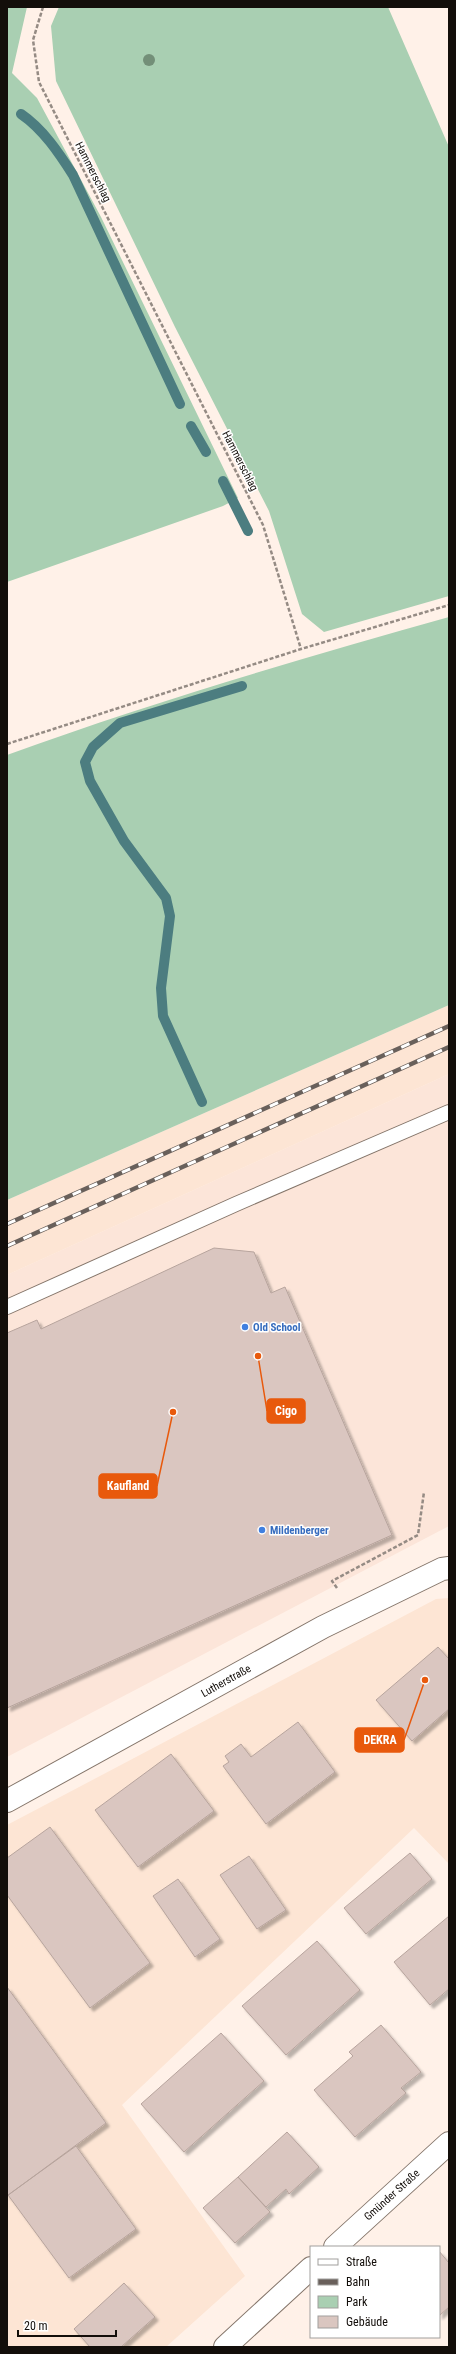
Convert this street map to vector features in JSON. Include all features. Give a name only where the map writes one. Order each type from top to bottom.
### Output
[{"type":"street","name":"Lutherstraße","points":[[7,1801],[351,1612],[442,1569],[449,1568]]},
{"type":"street","name":"Gmünder Straße","points":[[336,2246],[449,2143]]},
{"type":"street","points":[[225,2347],[310,2269]]},
{"type":"lane","points":[[7,1307],[236,1204],[449,1112]]},
{"type":"path","name":"Hammerschlag","points":[[43,7],[33,40],[38,82],[263,525],[301,649]]},
{"type":"path","points":[[7,744],[301,649],[449,605]]},
{"type":"path","points":[[351,1612],[332,1581],[418,1535],[424,1492]]},
{"type":"shaded area","points":[[449,1005],[449,1074],[7,1275],[7,1200]]},
{"type":"shaded area","points":[[449,1074],[449,1526],[7,1757],[7,1275]]},
{"type":"shaded area","points":[[449,1598],[449,1864],[414,1828],[122,2105],[245,2276],[166,2347],[7,2347],[7,1825],[436,1599]]},
{"type":"green space","points":[[7,7],[27,7],[12,73],[37,98],[101,217],[238,498],[223,506],[7,582]]},
{"type":"green space","points":[[59,7],[388,7],[449,147],[449,596],[324,632],[302,614],[269,511],[175,327],[56,81],[51,26]]},
{"type":"green space","points":[[449,617],[449,1005],[7,1200],[7,755],[171,699]]},
{"type":"building","points":[[214,1248],[254,1252],[271,1293],[285,1287],[392,1535],[7,1708],[7,1333],[37,1320],[41,1329]]},
{"type":"building","points":[[438,1647],[449,1659],[449,1709],[412,1741],[376,1700]]},
{"type":"building","points":[[298,1722],[335,1772],[266,1824],[223,1766],[229,1762],[225,1756],[241,1744],[251,1757]]},
{"type":"building","points":[[171,1754],[214,1811],[138,1867],[95,1810]]},
{"type":"building","points":[[50,1827],[150,1963],[90,2008],[7,1895],[7,1858]]},
{"type":"building","points":[[410,1853],[432,1879],[366,1934],[344,1908]]},
{"type":"building","points":[[249,1856],[286,1910],[257,1929],[220,1875]]},
{"type":"building","points":[[178,1879],[220,1939],[195,1957],[153,1896]]},
{"type":"building","points":[[449,1916],[449,1989],[430,2005],[394,1962]]},
{"type":"building","points":[[317,1941],[360,1990],[286,2055],[242,2006]]},
{"type":"building","points":[[7,1987],[106,2123],[7,2196]]},
{"type":"building","points":[[381,2025],[421,2072],[401,2088],[406,2093],[355,2137],[314,2090],[353,2056],[349,2052]]},
{"type":"building","points":[[221,2033],[264,2081],[184,2152],[141,2104]]},
{"type":"building","points":[[287,2132],[319,2167],[289,2194],[286,2189],[266,2207],[238,2177]]},
{"type":"building","points":[[76,2146],[136,2229],[69,2278],[8,2195]]},
{"type":"building","points":[[238,2177],[270,2212],[235,2243],[203,2208]]},
{"type":"building","points":[[440,2252],[449,2263],[449,2307],[440,2315]]},
{"type":"building","points":[[124,2283],[155,2317],[121,2347],[90,2347],[74,2329]]},
{"type":"waterway","points":[[21,114],[43,134],[73,175],[180,404]]},
{"type":"waterway","points":[[191,426],[206,452]]},
{"type":"waterway","points":[[223,481],[248,531]]},
{"type":"waterway","points":[[202,1102],[163,1016],[161,988],[170,916],[166,898],[124,841],[90,781],[85,762],[93,747],[120,723],[242,686]]},
{"type":"railway","points":[[7,1224],[449,1026]]},
{"type":"railway","points":[[7,1246],[449,1047]]},
{"type":"place","name":"Old School","points":[[245,1327]]},
{"type":"place","name":"Cigo","points":[[258,1356]]},
{"type":"place","name":"Kaufland","points":[[173,1412]]},
{"type":"place","name":"Mildenberger","points":[[262,1530]]},
{"type":"place","name":"DEKRA","points":[[425,1680]]}]
